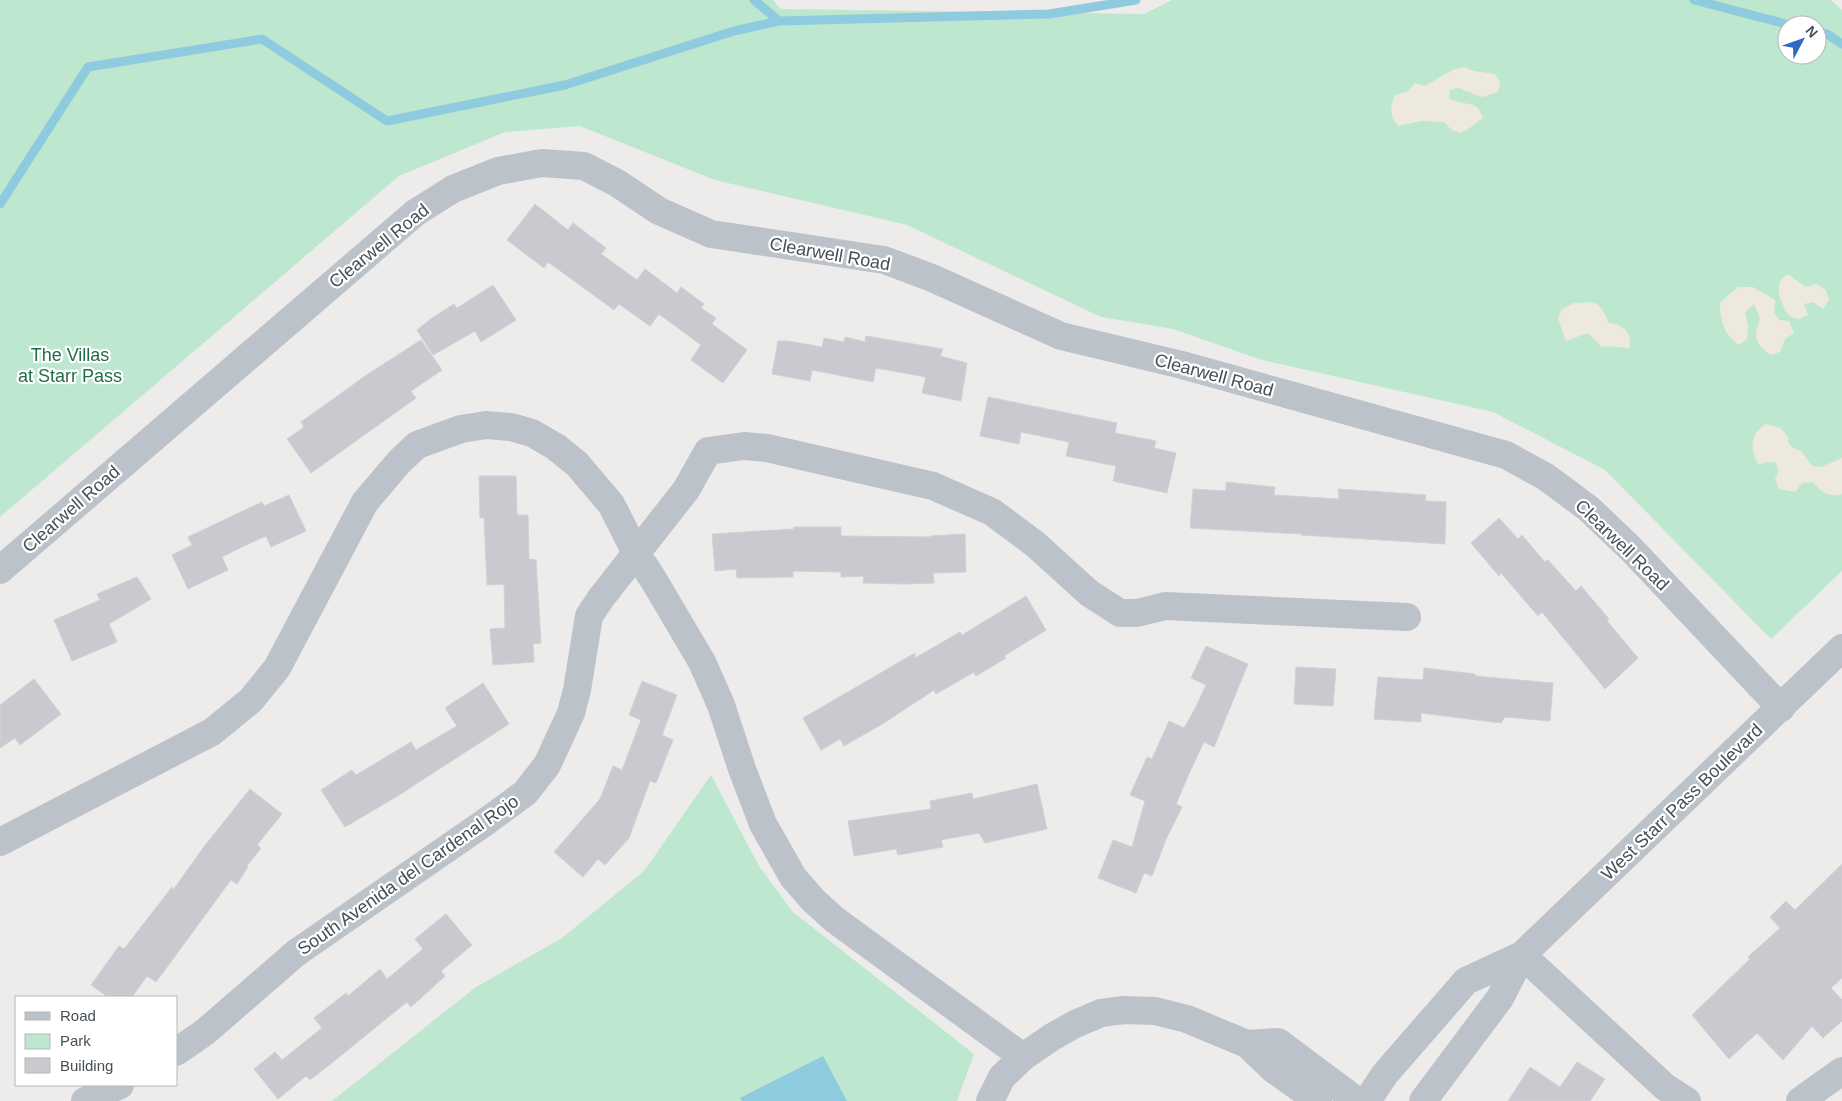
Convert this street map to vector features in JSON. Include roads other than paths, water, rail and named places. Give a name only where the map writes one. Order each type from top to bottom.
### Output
[{"type":"street","name":"Clearwell Road","points":[[0,570],[415,212],[453,189],[498,171],[542,163],[584,166],[618,183],[659,211],[711,234],[884,260],[932,278],[1061,336],[1182,366],[1506,455],[1546,477],[1589,509],[1631,549],[1781,708]]},
{"type":"street","points":[[0,842],[212,732],[251,700],[277,668],[365,502],[399,462],[417,446],[461,429],[486,425],[511,427],[532,433],[556,447],[577,464],[611,504],[636,553],[654,579],[702,662],[721,705],[763,824],[793,877],[834,920],[1023,1057]]},
{"type":"street","name":"South Avenida del Cardenal Rojo","points":[[178,1051],[205,1032],[296,953],[484,823],[524,793],[547,766],[571,713],[590,616],[601,598],[686,490],[708,451],[744,446],[767,448],[933,486],[992,512],[1035,544],[1089,593],[1120,613],[1137,613],[1165,606],[1407,618]]},
{"type":"street","name":"West Starr Pass Boulevard","points":[[1367,1101],[1385,1074],[1466,981],[1522,955],[1842,648]]},
{"type":"street","points":[[1522,955],[1665,1087],[1687,1101]]},
{"type":"street","name":"West Starr Pass Boulevard","points":[[1423,1101],[1500,998],[1522,955]]},
{"type":"street","points":[[990,1101],[1002,1077],[1023,1057],[1052,1037],[1075,1024],[1101,1013],[1124,1010],[1155,1011],[1187,1018],[1246,1044],[1273,1069],[1318,1101]]},
{"type":"street","points":[[1246,1044],[1278,1042],[1357,1101]]},
{"type":"street","points":[[1800,1101],[1842,1071]]},
{"type":"street","points":[[85,1101],[118,1086]]},
{"type":"water","points":[[823,1056],[847,1101],[742,1101],[740,1098]]},
{"type":"waterway","points":[[754,0],[779,21],[1049,14],[1136,0]]},
{"type":"waterway","points":[[1694,0],[1777,22]]},
{"type":"waterway","points":[[0,204],[88,67],[262,39],[387,121],[565,85],[734,31],[779,21]]},
{"type":"waterway","points":[[1827,34],[1842,44]]},
{"type":"park label","name":"The Villas at Starr Pass","points":[[70,365]]}]
